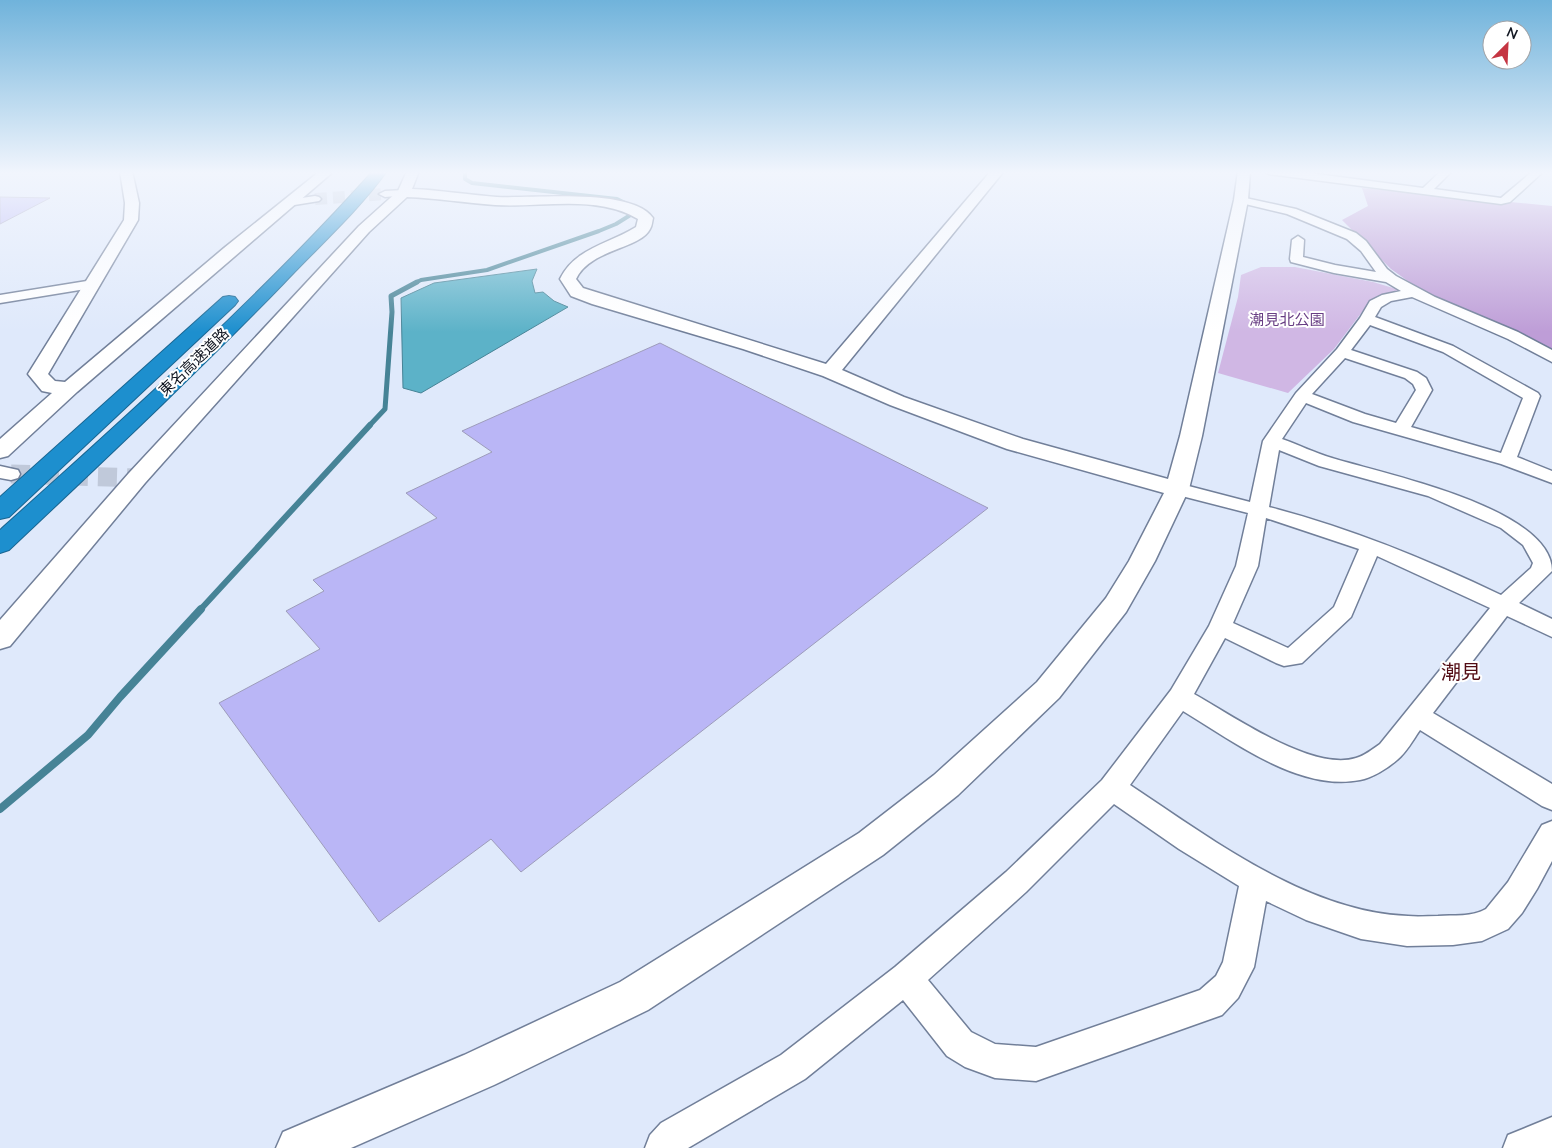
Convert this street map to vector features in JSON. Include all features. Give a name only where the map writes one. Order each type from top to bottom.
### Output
[{"type":"highway","name":"東名高速道路","points":[[0,511],[245,286],[306,225]]},
{"type":"highway","name":"東名高速道路","points":[[0,544],[123,430],[236,321],[330,225]]},
{"type":"street","points":[[70,388],[49,387],[38,374],[128,225]]},
{"type":"street","points":[[0,451],[70,388],[263,225]]},
{"type":"street","points":[[0,639],[143,470],[368,225]]},
{"type":"street","points":[[644,225],[643,229],[626,240],[587,257],[576,264],[570,272],[568,279],[577,292],[750,345],[830,372],[897,401],[980,432],[1058,457],[1327,530],[1372,546],[1504,605],[1552,629]]},
{"type":"street","points":[[830,372],[953,225]]},
{"type":"street","points":[[300,1148],[479,1070],[634,996],[871,844],[946,785],[1048,690],[1116,605],[1142,561],[1177,489],[1191,436],[1235,225]]},
{"type":"street","points":[[1301,225],[1296,259],[1334,269],[1388,278],[1414,292],[1533,345],[1552,357]]},
{"type":"street","points":[[1326,225],[1358,240],[1388,278]]},
{"type":"street","points":[[0,299],[93,284]]},
{"type":"street","points":[[674,1144],[793,1067],[906,978],[1016,882],[1112,788],[1180,697],[1220,626],[1247,566],[1272,441],[1302,396],[1342,352],[1375,304],[1387,298],[1414,292]]},
{"type":"street","points":[[1366,319],[1448,349],[1532,396],[1507,460]]},
{"type":"street","points":[[1342,352],[1411,375],[1420,381],[1424,390],[1422,396],[1401,429]]},
{"type":"street","points":[[1302,396],[1359,418],[1507,460],[1552,477]]},
{"type":"street","points":[[1180,697],[1277,754],[1308,766],[1333,770],[1360,769],[1389,752],[1416,715],[1504,605],[1542,571],[1543,563],[1530,540],[1508,524],[1473,507],[1435,492],[1325,462],[1272,441]]},
{"type":"street","points":[[1220,626],[1284,657],[1294,657],[1343,610],[1372,546]]},
{"type":"street","points":[[1416,715],[1552,798]]},
{"type":"street","points":[[1112,788],[1255,881],[1298,902],[1342,918],[1386,930],[1432,933],[1473,928],[1496,920],[1514,899],[1552,834]]},
{"type":"street","points":[[906,978],[959,1044],[976,1055],[995,1062],[1036,1064],[1210,1003],[1227,987],[1238,967],[1255,881]]},
{"type":"street","points":[[1521,1148],[1552,1135]]},
{"type":"green space","name":"潮見北公園","points":[[1261,267],[1295,267],[1373,282],[1400,290],[1368,304],[1334,349],[1288,393],[1218,373],[1238,297],[1241,275]]},
{"type":"shaded area","points":[[1347,225],[1552,225],[1552,350],[1419,289],[1391,269]]},
{"type":"water","points":[[537,269],[532,281],[535,293],[543,292],[554,301],[568,307],[421,393],[403,388],[401,298],[434,283]]},
{"type":"building","points":[[660,343],[988,508],[521,872],[491,839],[379,922],[219,703],[320,649],[286,611],[324,591],[313,580],[437,518],[406,493],[492,452],[462,431]]},
{"type":"waterway","points":[[417,282],[487,270],[615,225]]},
{"type":"waterway","points":[[369,426],[385,409],[392,312],[391,296],[417,282]]},
{"type":"waterway","points":[[200,610],[370,425]]},
{"type":"waterway","points":[[0,809],[88,735],[120,697],[201,609]]},
{"type":"tunnel","points":[[11,474],[137,478]]},
{"type":"district","name":"潮見","points":[[1461,672]]}]
